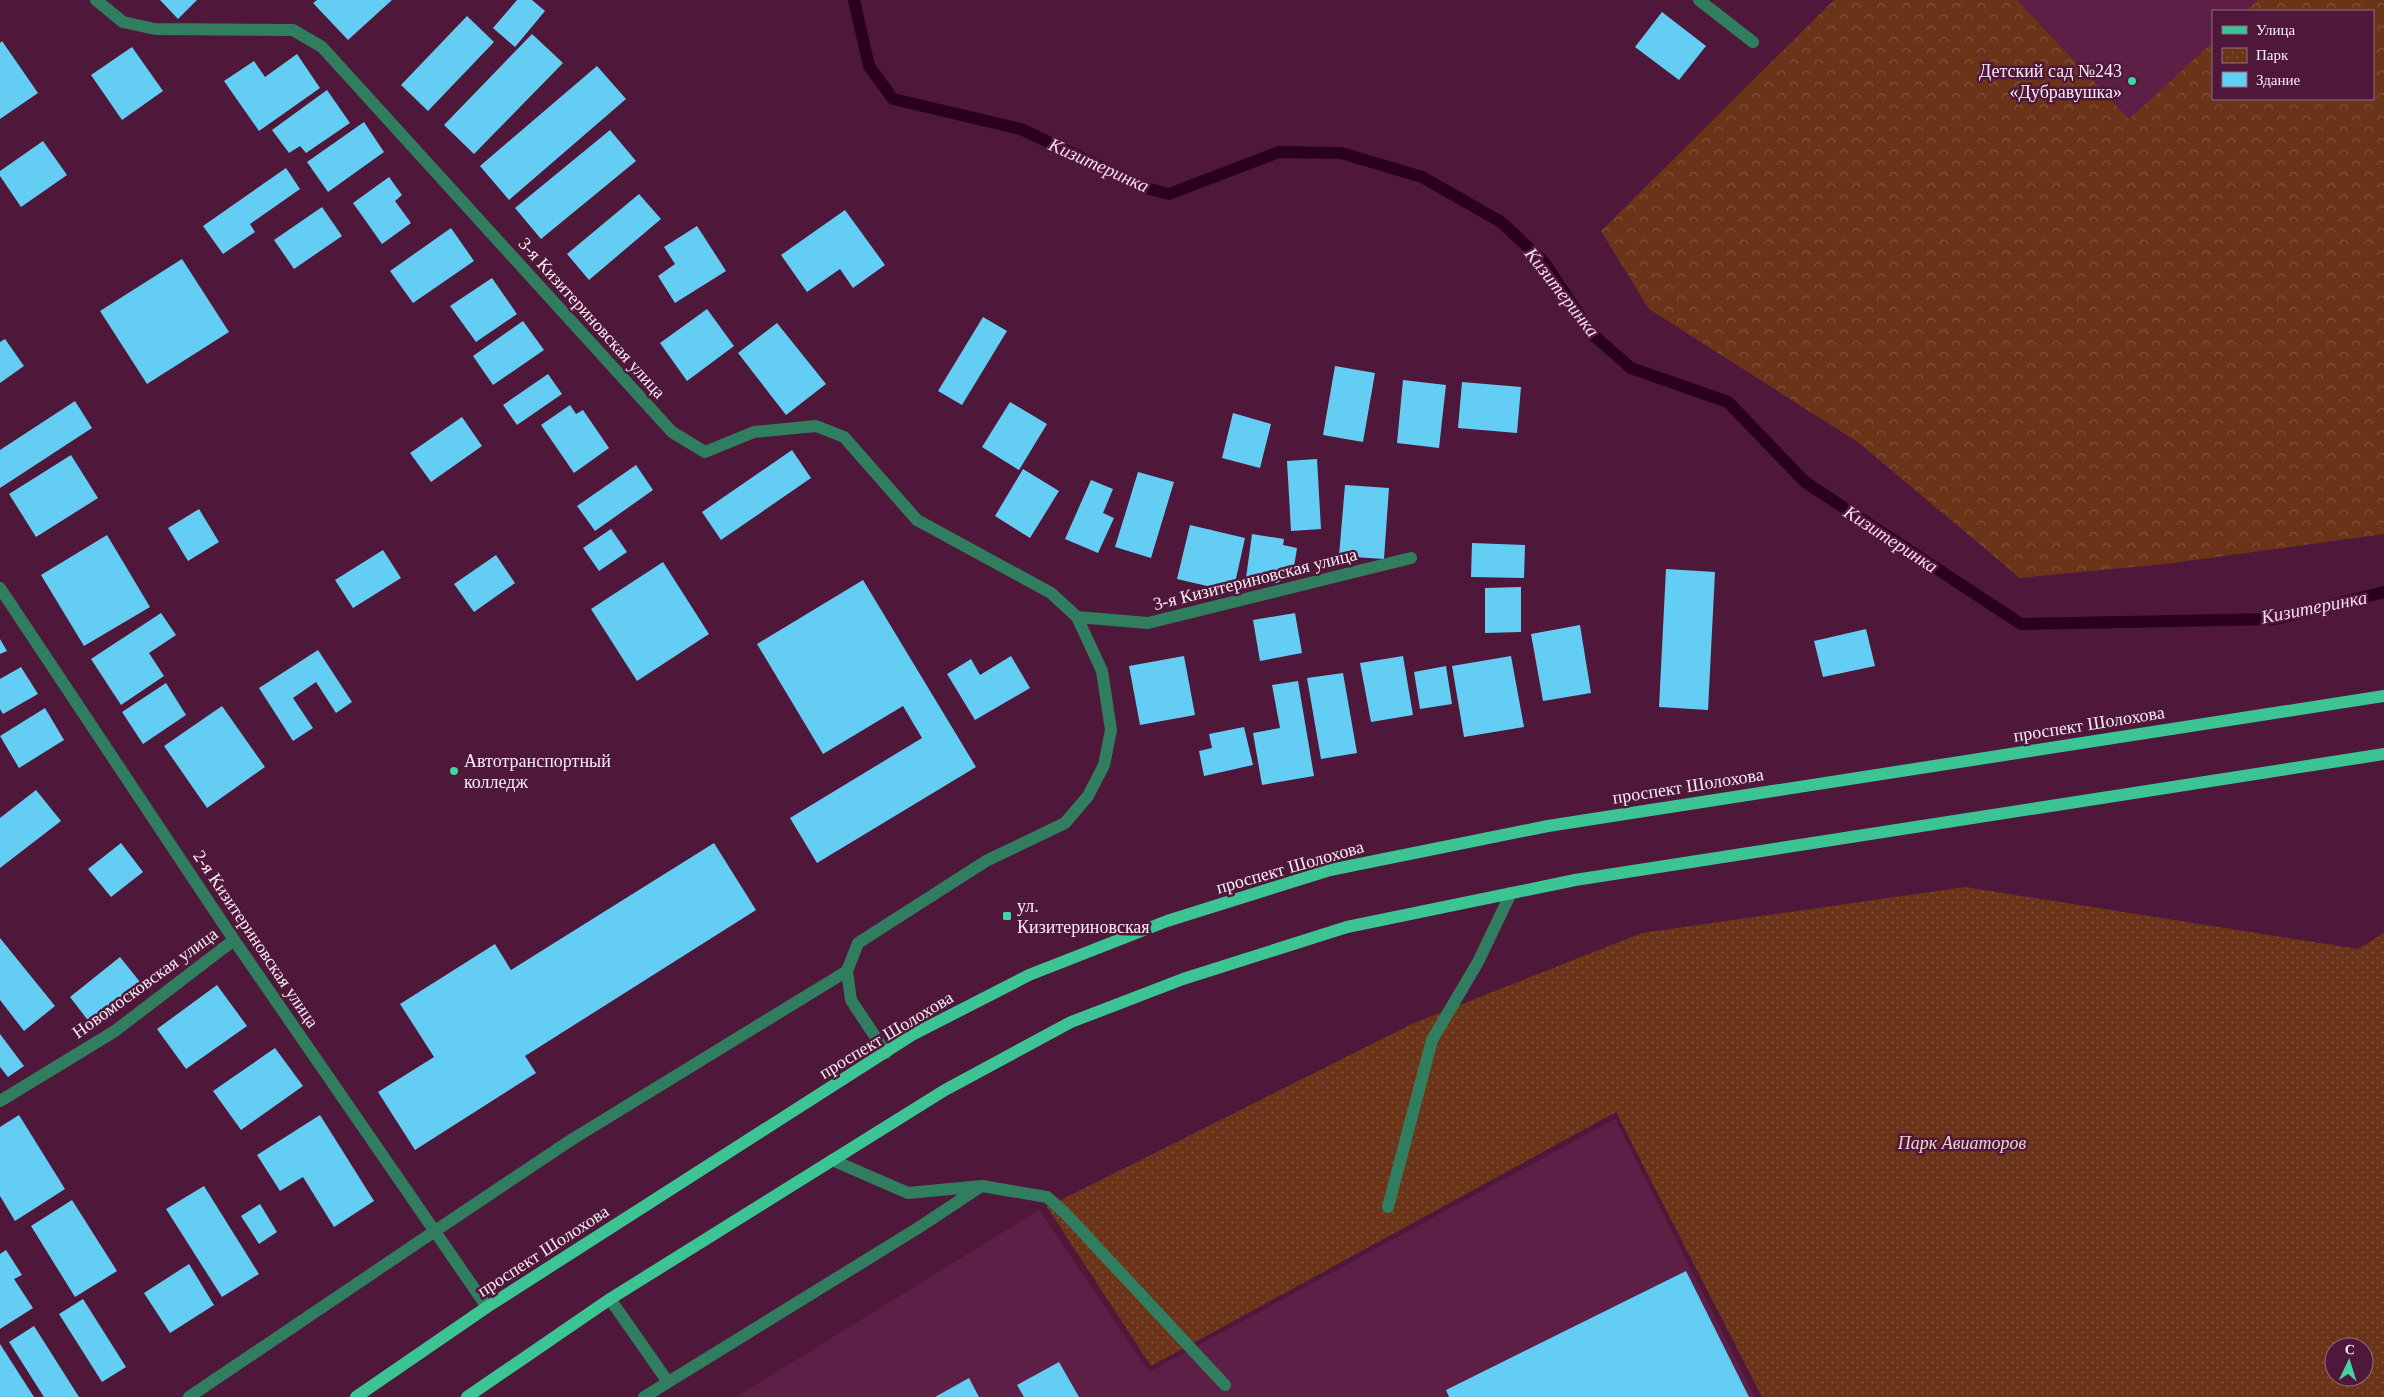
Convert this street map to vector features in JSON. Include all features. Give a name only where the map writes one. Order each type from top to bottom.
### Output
[{"type":"main road","name":"проспект Шолохова","points":[[356,1397],[488,1307],[912,1035],[1028,974],[1167,921],[1330,870],[1548,826],[2384,696]]},
{"type":"main road","points":[[467,1397],[610,1299],[945,1090],[1071,1022],[1183,979],[1347,927],[1605,876],[2384,754]]},
{"type":"street","name":"3-я Кизитериновская улица","points":[[96,0],[123,22],[155,28],[293,30],[322,47],[672,432],[705,452],[754,432],[816,426],[844,437],[917,520],[1051,593],[1077,617],[1102,671],[1111,730],[1104,764],[1088,796],[1065,823],[986,861],[858,944],[847,971]]},
{"type":"street","points":[[1699,0],[1754,42]]},
{"type":"street","name":"3-я Кизитериновская улица","points":[[1077,617],[1148,624],[1411,558]]},
{"type":"street","name":"2-я Кизитериновская улица","points":[[0,588],[234,940],[488,1307]]},
{"type":"street","points":[[1388,1207],[1432,1040],[1478,962],[1511,894]]},
{"type":"street","name":"Новомосковская улица","points":[[0,1100],[114,1031],[234,940]]},
{"type":"street","points":[[189,1397],[571,1140],[847,971],[851,1000],[886,1053]]},
{"type":"street","points":[[832,1160],[908,1193],[982,1186],[1048,1197],[1226,1385]]},
{"type":"street","points":[[644,1397],[918,1228],[982,1186]]},
{"type":"street","points":[[610,1299],[668,1382]]},
{"type":"shaded area","name":"Детский сад №243 «Дубравушка»","points":[[2017,0],[2258,0],[2247,10],[2212,10],[2212,43],[2129,119]]},
{"type":"shaded area","points":[[1615,1119],[1755,1397],[736,1397],[1039,1210],[1149,1372]]},
{"type":"green space","points":[[1834,0],[2017,0],[2129,119],[2212,43],[2212,100],[2374,100],[2374,10],[2247,10],[2258,0],[2384,0],[2384,534],[2165,564],[2020,578],[1859,443],[1649,309],[1601,231]]},
{"type":"green space","name":"Парк Авиаторов","points":[[1965,887],[2358,949],[2384,933],[2384,1397],[1762,1397],[1616,1112],[1151,1366],[1047,1207],[1414,1023],[1642,933]]},
{"type":"building","points":[[160,0],[197,0],[178,19]]},
{"type":"building","points":[[317,0],[392,0],[348,40],[313,3]]},
{"type":"building","points":[[517,0],[532,0],[545,11],[515,47],[493,28]]},
{"type":"building","points":[[1662,12],[1706,46],[1679,80],[1635,47]]},
{"type":"building","points":[[467,16],[494,42],[428,111],[401,85]]},
{"type":"building","points":[[532,34],[563,63],[474,154],[444,125]]},
{"type":"building","points":[[2,41],[38,93],[0,119],[0,43]]},
{"type":"building","points":[[132,47],[163,91],[122,120],[91,75]]},
{"type":"building","points":[[297,54],[320,88],[259,131],[224,81],[254,61],[265,77]]},
{"type":"building","points":[[597,66],[626,99],[509,200],[480,166]]},
{"type":"building","points":[[327,90],[350,123],[306,153],[300,146],[289,153],[272,130]]},
{"type":"building","points":[[364,122],[384,152],[328,192],[307,162]]},
{"type":"building","points":[[610,130],[636,161],[541,239],[515,208]]},
{"type":"building","points":[[43,141],[67,175],[21,207],[0,176],[0,171]]},
{"type":"building","points":[[286,168],[300,189],[250,224],[255,232],[223,254],[203,226]]},
{"type":"building","points":[[389,177],[402,195],[395,201],[411,223],[382,244],[353,203]]},
{"type":"building","points":[[639,194],[661,219],[589,280],[567,254]]},
{"type":"building","points":[[322,207],[342,236],[294,269],[274,240]]},
{"type":"building","points":[[845,210],[885,265],[853,288],[840,269],[807,292],[781,255]]},
{"type":"building","points":[[697,226],[726,271],[675,303],[658,276],[675,264],[664,247]]},
{"type":"building","points":[[451,228],[474,261],[413,303],[390,271]]},
{"type":"building","points":[[182,259],[229,332],[147,384],[100,311]]},
{"type":"building","points":[[492,278],[517,314],[476,342],[450,306]]},
{"type":"building","points":[[707,309],[734,346],[687,381],[660,343]]},
{"type":"building","points":[[983,317],[1007,331],[962,405],[938,391]]},
{"type":"building","points":[[523,321],[544,350],[493,385],[473,356]]},
{"type":"building","points":[[777,323],[826,384],[786,415],[738,353]]},
{"type":"building","points":[[5,339],[24,366],[0,383],[0,342]]},
{"type":"building","points":[[1335,366],[1375,373],[1363,442],[1323,435]]},
{"type":"building","points":[[548,374],[562,394],[517,425],[503,405]]},
{"type":"building","points":[[1403,380],[1446,385],[1439,448],[1397,443]]},
{"type":"building","points":[[1462,382],[1521,387],[1517,433],[1458,428]]},
{"type":"building","points":[[75,401],[92,428],[0,488],[0,450]]},
{"type":"building","points":[[1010,402],[1047,424],[1019,470],[982,447]]},
{"type":"building","points":[[570,405],[576,414],[583,410],[609,448],[574,473],[541,425]]},
{"type":"building","points":[[1233,413],[1271,424],[1260,468],[1222,458]]},
{"type":"building","points":[[462,417],[482,446],[431,482],[410,453]]},
{"type":"building","points":[[792,450],[811,478],[721,540],[702,512]]},
{"type":"building","points":[[71,455],[98,498],[36,537],[9,494]]},
{"type":"building","points":[[1317,459],[1321,529],[1291,531],[1287,461]]},
{"type":"building","points":[[636,465],[653,490],[595,531],[577,506]]},
{"type":"building","points":[[1023,469],[1059,491],[1030,538],[995,516]]},
{"type":"building","points":[[1138,472],[1174,482],[1151,558],[1115,547]]},
{"type":"building","points":[[1091,480],[1113,489],[1103,513],[1114,518],[1098,553],[1065,539]]},
{"type":"building","points":[[1345,485],[1389,488],[1384,559],[1339,556]]},
{"type":"building","points":[[199,509],[219,542],[188,561],[168,528]]},
{"type":"building","points":[[1190,525],[1245,538],[1233,592],[1177,579]]},
{"type":"building","points":[[611,529],[627,552],[599,571],[583,548]]},
{"type":"building","points":[[1252,534],[1284,539],[1283,545],[1297,548],[1293,573],[1277,583],[1246,578]]},
{"type":"building","points":[[107,535],[150,607],[84,646],[41,575]]},
{"type":"building","points":[[1472,543],[1525,545],[1524,578],[1471,577]]},
{"type":"building","points":[[383,550],[401,578],[353,608],[335,580]]},
{"type":"building","points":[[496,555],[515,583],[474,612],[454,584]]},
{"type":"building","points":[[663,562],[709,634],[637,681],[591,609]]},
{"type":"building","points":[[1666,569],[1715,572],[1708,710],[1659,707]]},
{"type":"building","points":[[863,580],[976,767],[817,863],[790,818],[922,738],[903,706],[823,754],[757,644]]},
{"type":"building","points":[[1521,587],[1521,632],[1485,633],[1485,588]]},
{"type":"building","points":[[161,613],[176,635],[149,653],[164,676],[121,705],[91,659]]},
{"type":"building","points":[[1295,613],[1302,653],[1260,661],[1253,620]]},
{"type":"building","points":[[1580,625],[1591,693],[1543,701],[1531,634]]},
{"type":"building","points":[[1866,629],[1875,666],[1823,677],[1814,641]]},
{"type":"building","points":[[0,639],[7,651],[0,654]]},
{"type":"building","points":[[318,650],[352,702],[336,713],[316,682],[293,698],[313,728],[293,741],[259,688]]},
{"type":"building","points":[[1011,656],[1030,688],[975,720],[947,674],[971,659],[980,675]]},
{"type":"building","points":[[1184,656],[1195,715],[1140,725],[1129,666]]},
{"type":"building","points":[[1403,656],[1413,715],[1371,722],[1360,663]]},
{"type":"building","points":[[1511,656],[1524,727],[1464,737],[1452,666]]},
{"type":"building","points":[[1446,666],[1452,704],[1420,709],[1414,672]]},
{"type":"building","points":[[21,667],[38,694],[3,714],[0,709],[0,679]]},
{"type":"building","points":[[1343,673],[1357,753],[1321,759],[1307,678]]},
{"type":"building","points":[[1298,681],[1314,776],[1262,785],[1253,733],[1280,728],[1272,685]]},
{"type":"building","points":[[166,683],[186,715],[143,744],[122,712]]},
{"type":"building","points":[[222,706],[265,767],[207,808],[164,746]]},
{"type":"building","points":[[45,708],[64,740],[19,768],[0,736]]},
{"type":"building","points":[[1244,727],[1253,765],[1204,776],[1199,751],[1212,748],[1209,734]]},
{"type":"building","points":[[36,790],[61,821],[0,868],[0,818]]},
{"type":"building","points":[[121,843],[143,872],[111,897],[88,869]]},
{"type":"building","points":[[714,843],[756,910],[525,1056],[536,1073],[415,1150],[378,1092],[434,1057],[400,1004],[495,944],[511,970]]},
{"type":"building","points":[[0,938],[55,1006],[24,1031],[0,1000]]},
{"type":"building","points":[[120,957],[144,987],[93,1027],[70,997]]},
{"type":"building","points":[[217,985],[247,1026],[186,1069],[157,1029]]},
{"type":"building","points":[[0,1034],[24,1066],[8,1077],[0,1067]]},
{"type":"building","points":[[275,1048],[303,1086],[241,1130],[213,1091]]},
{"type":"building","points":[[19,1115],[65,1189],[15,1221],[0,1196],[0,1127]]},
{"type":"building","points":[[320,1115],[374,1201],[334,1227],[303,1177],[280,1191],[257,1155]]},
{"type":"building","points":[[204,1186],[259,1274],[222,1297],[166,1209]]},
{"type":"building","points":[[72,1200],[117,1271],[75,1297],[31,1226]]},
{"type":"building","points":[[260,1204],[277,1232],[259,1244],[241,1216]]},
{"type":"building","points":[[6,1250],[22,1275],[14,1279],[33,1308],[0,1329],[0,1254]]},
{"type":"building","points":[[189,1264],[214,1305],[170,1333],[144,1293]]},
{"type":"building","points":[[1686,1271],[1749,1397],[1449,1397],[1446,1390]]},
{"type":"building","points":[[83,1299],[126,1367],[102,1382],[59,1314]]},
{"type":"building","points":[[34,1326],[79,1397],[44,1397],[9,1342]]},
{"type":"building","points":[[0,1344],[34,1397],[0,1397]]},
{"type":"building","points":[[1059,1362],[1079,1397],[1024,1397],[1017,1385]]},
{"type":"building","points":[[969,1378],[979,1397],[935,1397]]},
{"type":"waterway","name":"Кизитеринка","points":[[854,0],[869,66],[893,99],[1021,129],[1142,187],[1169,194],[1279,152],[1341,153],[1422,177],[1501,222],[1544,262],[1591,333],[1631,368],[1728,402],[1805,482],[2021,624],[2275,619],[2384,592]]},
{"type":"place","name":"Детский сад №243 «Дубравушка»","points":[[2132,81]]},
{"type":"place","name":"Автотранспортный колледж","points":[[454,771]]},
{"type":"place","name":"ул. Кизитериновская","points":[[1007,916]]}]
